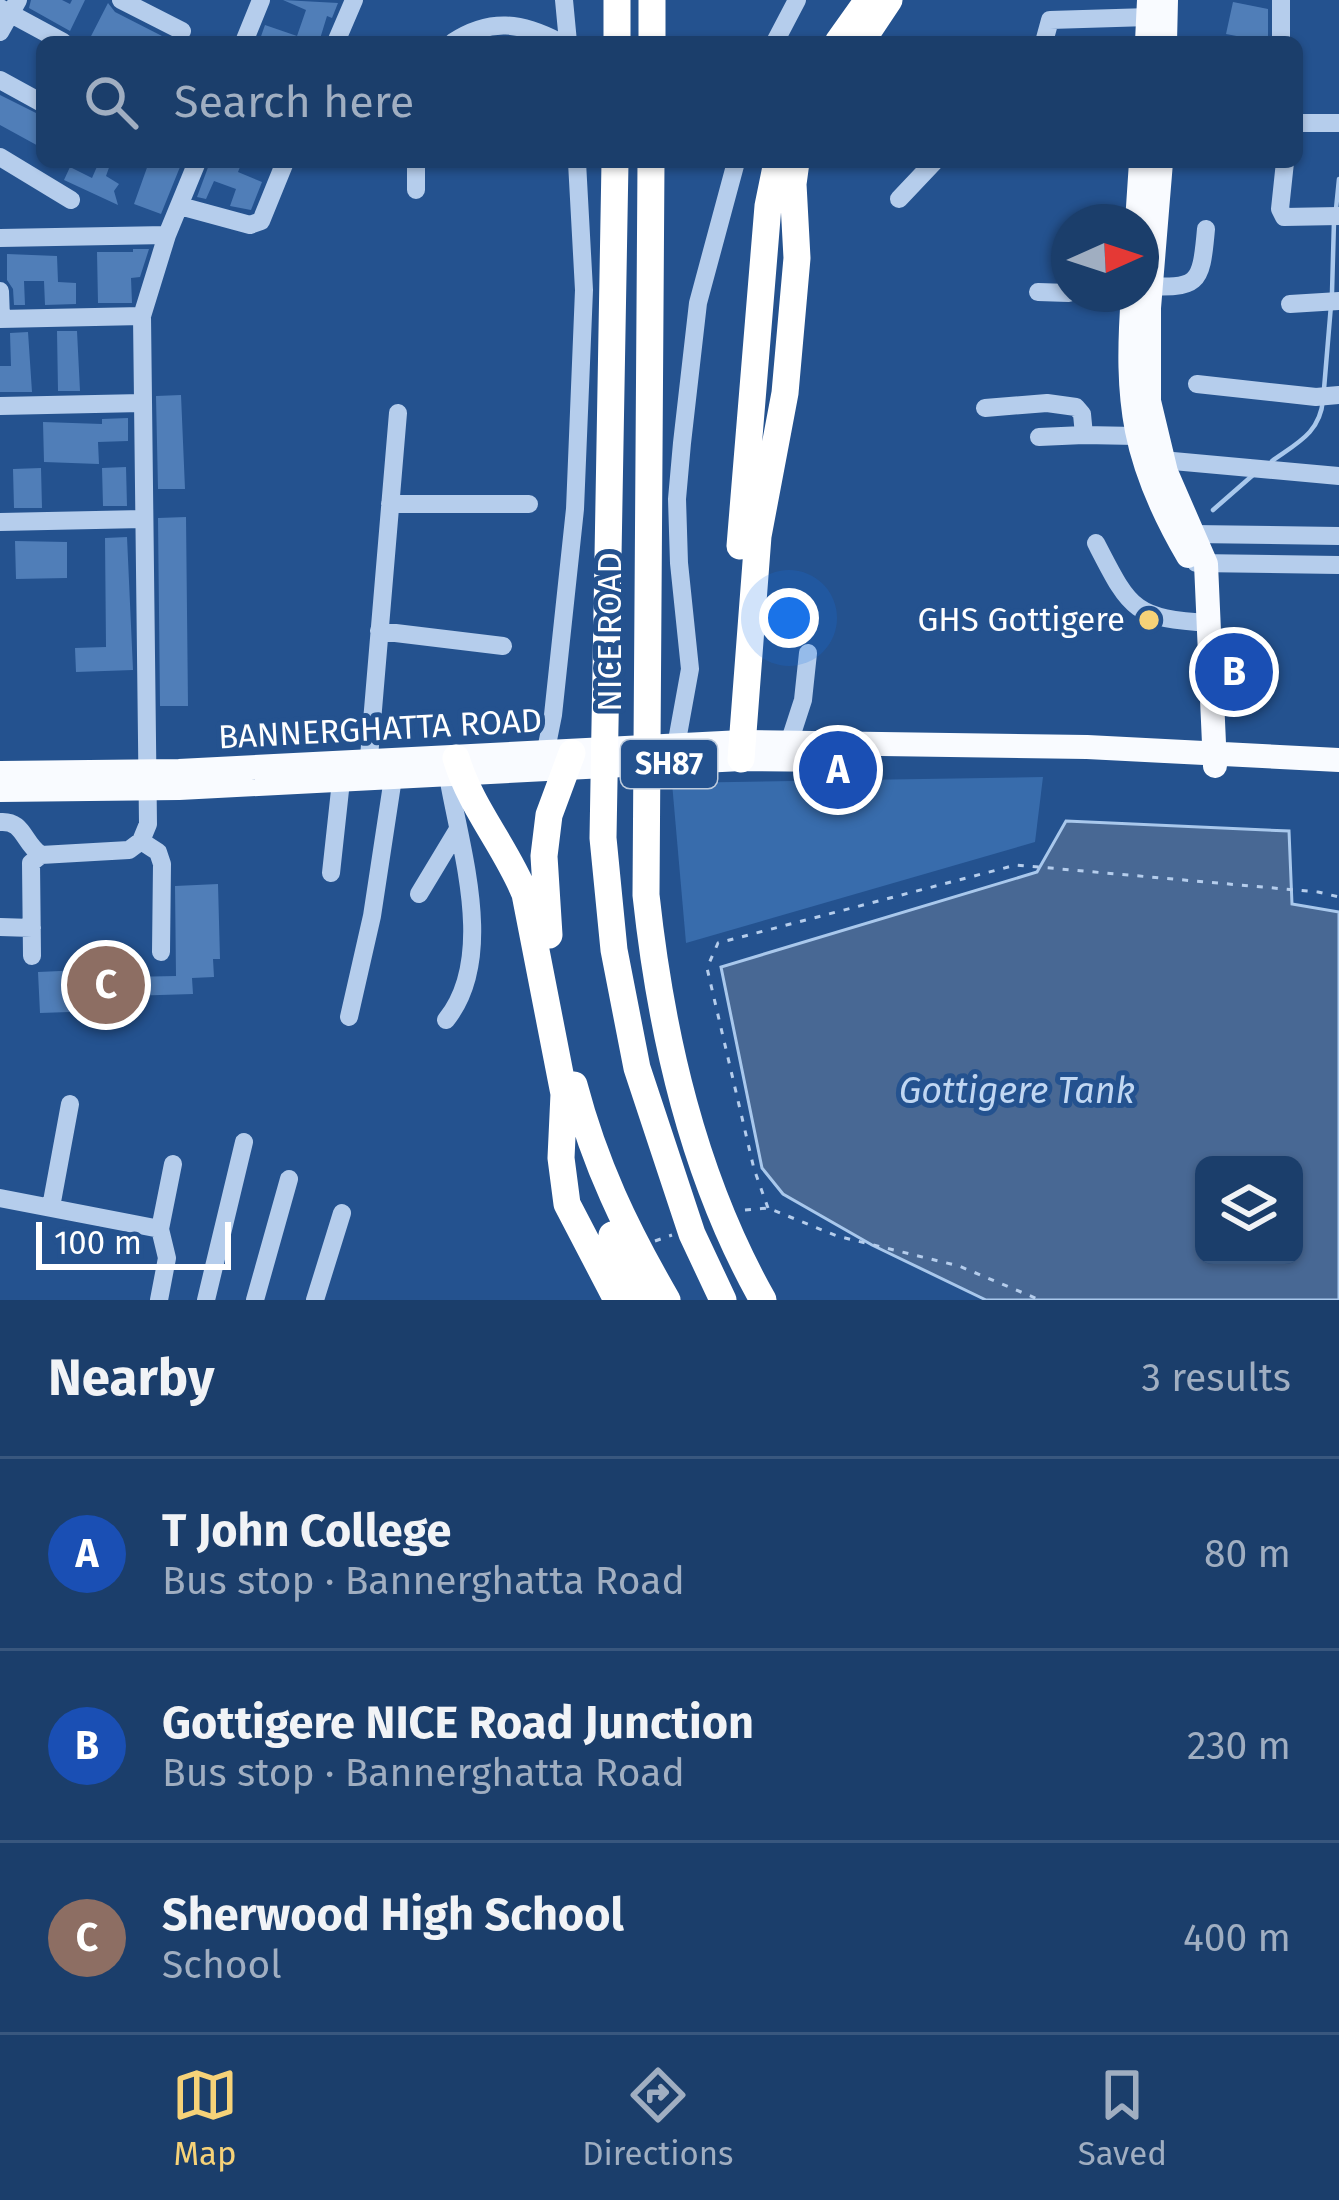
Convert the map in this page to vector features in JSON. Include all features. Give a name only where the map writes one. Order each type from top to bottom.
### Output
[{"type":"highway","points":[[617,0],[617,36]]},
{"type":"highway","points":[[652,0],[652,36]]},
{"type":"highway","points":[[842,36],[868,0]]},
{"type":"highway","points":[[865,36],[890,0]]},
{"type":"highway","name":"NICE ROAD","points":[[615,168],[602,838],[614,950],[637,1068],[692,1234],[723,1300]]},
{"type":"highway","name":"NICE ROAD","points":[[651,168],[646,895],[655,976],[684,1106],[717,1201],[763,1300]]},
{"type":"highway","points":[[734,751],[768,206],[776,168]]},
{"type":"highway","points":[[734,751],[758,536],[784,400],[797,258],[796,168]]},
{"type":"highway","points":[[561,760],[544,856],[550,963],[570,1093],[561,1158],[567,1204],[617,1300]]},
{"type":"highway","points":[[455,770],[526,894],[570,1093],[616,1211],[667,1300]]},
{"type":"highway","points":[[583,1122],[586,1155],[605,1219],[644,1300]]},
{"type":"main road","points":[[1138,204],[1141,168]]},
{"type":"main road","points":[[1154,204],[1160,168]]},
{"type":"main road","points":[[1135,312],[1130,339],[1136,436],[1159,507],[1201,570]]},
{"type":"main road","points":[[1141,312],[1149,401],[1162,460],[1193,534],[1211,623],[1215,759]]},
{"type":"main road","name":"BANNERGHATTA ROAD","points":[[561,760],[734,751],[789,743],[1215,759],[1339,773]]},
{"type":"main road","name":"BANNERGHATTA ROAD","points":[[359,774],[393,778],[676,746],[1012,758],[1339,760]]},
{"type":"main road","name":"BANNERGHATTA ROAD","points":[[0,790],[455,770]]},
{"type":"main road","name":"BANNERGHATTA ROAD","points":[[0,773],[148,780]]},
{"type":"street","points":[[121,0],[182,32]]},
{"type":"street","points":[[246,36],[260,0]]},
{"type":"street","points":[[339,36],[354,0]]},
{"type":"street","points":[[564,0],[567,36]]},
{"type":"street","points":[[778,36],[797,0]]},
{"type":"street","points":[[1281,0],[1281,36]]},
{"type":"street","points":[[0,32],[10,7],[54,36]]},
{"type":"street","points":[[1046,36],[1050,20],[1153,15]]},
{"type":"street","points":[[462,36],[501,22],[547,36]]},
{"type":"street","points":[[0,80],[36,100]]},
{"type":"street","points":[[1303,123],[1339,123]]},
{"type":"street","points":[[0,157],[71,200]]},
{"type":"street","points":[[0,822],[10,821],[21,828],[30,848],[40,855],[129,850],[141,841],[148,824],[142,316],[167,235],[195,168]]},
{"type":"street","points":[[180,206],[250,225],[261,220],[283,168]]},
{"type":"street","points":[[416,168],[416,190]]},
{"type":"street","points":[[561,760],[554,715],[575,508],[584,290],[577,168]]},
{"type":"street","points":[[676,746],[690,669],[677,500],[685,419],[698,303],[734,168]]},
{"type":"street","points":[[899,199],[928,168]]},
{"type":"street","points":[[1285,168],[1280,209],[1284,217],[1339,216]]},
{"type":"street","points":[[1159,289],[1189,285],[1203,264],[1206,229]]},
{"type":"street","points":[[0,238],[167,235]]},
{"type":"street","points":[[0,291],[1,319],[142,316]]},
{"type":"street","points":[[1039,292],[1051,292]]},
{"type":"street","points":[[1290,304],[1339,301]]},
{"type":"street","points":[[1197,384],[1329,396]]},
{"type":"street","points":[[0,406],[142,403]]},
{"type":"street","points":[[985,408],[1047,403],[1076,407],[1082,414],[1084,435]]},
{"type":"street","points":[[331,873],[359,774],[379,631],[398,413]]},
{"type":"street","points":[[1040,437],[1136,436]]},
{"type":"street","points":[[1162,460],[1339,476]]},
{"type":"street","points":[[390,504],[529,503]]},
{"type":"street","points":[[0,522],[143,519]]},
{"type":"street","points":[[1193,534],[1339,536]]},
{"type":"street","points":[[1096,543],[1124,597],[1141,612],[1178,622],[1211,623]]},
{"type":"street","points":[[1201,570],[1339,566]]},
{"type":"street","points":[[379,631],[503,646]]},
{"type":"street","points":[[789,743],[803,700],[808,652]]},
{"type":"street","points":[[446,1020],[458,1005],[471,933],[467,866],[457,831],[455,770]]},
{"type":"street","points":[[350,1017],[372,916],[393,778]]},
{"type":"street","points":[[419,894],[457,831]]},
{"type":"street","points":[[141,841],[158,852],[162,864],[161,952]]},
{"type":"street","points":[[32,956],[32,863],[40,855]]},
{"type":"street","points":[[0,927],[32,928]]},
{"type":"street","points":[[51,1207],[70,1104]]},
{"type":"street","points":[[206,1300],[244,1142]]},
{"type":"street","points":[[159,1300],[167,1258],[160,1229],[173,1164]]},
{"type":"street","points":[[255,1300],[289,1179]]},
{"type":"street","points":[[0,1198],[160,1229]]},
{"type":"street","points":[[315,1300],[342,1213]]},
{"type":"path","points":[[768,1208],[754,1169],[707,968],[718,944],[1016,866],[1339,897]]},
{"type":"path","points":[[745,1210],[768,1208],[837,1236],[958,1266],[1040,1300]]},
{"type":"shaded area","points":[[1043,777],[1035,842],[686,943],[672,783]]},
{"type":"water","name":"Gottigere Tank","points":[[1066,821],[1289,831],[1292,904],[1339,912],[1339,1300],[986,1300],[872,1245],[783,1194],[762,1168],[721,967],[1037,872]]},
{"type":"building","points":[[31,0],[70,4],[85,0],[70,31],[29,8]]},
{"type":"building","points":[[283,0],[338,3],[332,18],[327,16],[321,36],[297,36],[306,10]]},
{"type":"building","points":[[1233,2],[1268,9],[1268,36],[1226,34]]},
{"type":"building","points":[[108,3],[115,12],[162,36],[91,36]]},
{"type":"building","points":[[265,25],[297,36],[261,36]]},
{"type":"building","points":[[0,95],[36,113],[36,145],[0,125]]},
{"type":"building","points":[[70,168],[92,178],[96,168],[109,168],[106,176],[119,184],[114,191],[118,205],[64,180]]},
{"type":"building","points":[[147,168],[180,168],[161,214],[134,204]]},
{"type":"building","points":[[208,168],[240,168],[238,172],[262,182],[251,210],[230,206],[236,189],[214,181],[206,199],[197,197]]},
{"type":"building","points":[[149,249],[140,277],[131,278],[132,303],[98,303],[97,252]]},
{"type":"building","points":[[7,254],[57,256],[58,282],[76,283],[76,304],[45,305],[44,281],[24,281],[25,305],[14,305]]},
{"type":"building","points":[[57,331],[77,331],[80,391],[58,391]]},
{"type":"building","points":[[28,332],[32,392],[0,392],[0,366],[11,366],[10,333]]},
{"type":"building","points":[[181,395],[185,489],[158,489],[156,396]]},
{"type":"building","points":[[128,418],[128,441],[98,442],[99,464],[44,462],[43,422],[102,424],[102,419]]},
{"type":"building","points":[[126,467],[127,506],[103,506],[102,468]]},
{"type":"building","points":[[41,468],[42,508],[14,508],[13,469]]},
{"type":"building","points":[[186,517],[188,706],[160,706],[158,518]]},
{"type":"building","points":[[127,537],[133,670],[76,672],[75,648],[106,647],[105,538]]},
{"type":"building","points":[[15,541],[67,542],[67,578],[16,579]]},
{"type":"building","points":[[218,884],[220,959],[213,959],[214,977],[192,978],[193,994],[127,996],[128,1010],[40,1013],[38,972],[128,968],[128,977],[176,976],[175,886]]},
{"type":"waterway","points":[[1336,209],[1339,179]]},
{"type":"waterway","points":[[1332,293],[1334,221]]},
{"type":"waterway","points":[[1324,389],[1331,305]]},
{"type":"waterway","points":[[1272,461],[1312,429],[1323,400]]},
{"type":"waterway","points":[[1213,510],[1253,475]]},
{"type":"place","name":"GHS Gottigere","points":[[1149,620]]},
{"type":"place","name":"Gottigere NICE Road Junction","points":[[1234,672]]},
{"type":"place","name":"T John College","points":[[838,770]]},
{"type":"place","name":"Sherwood High School","points":[[106,985]]}]
